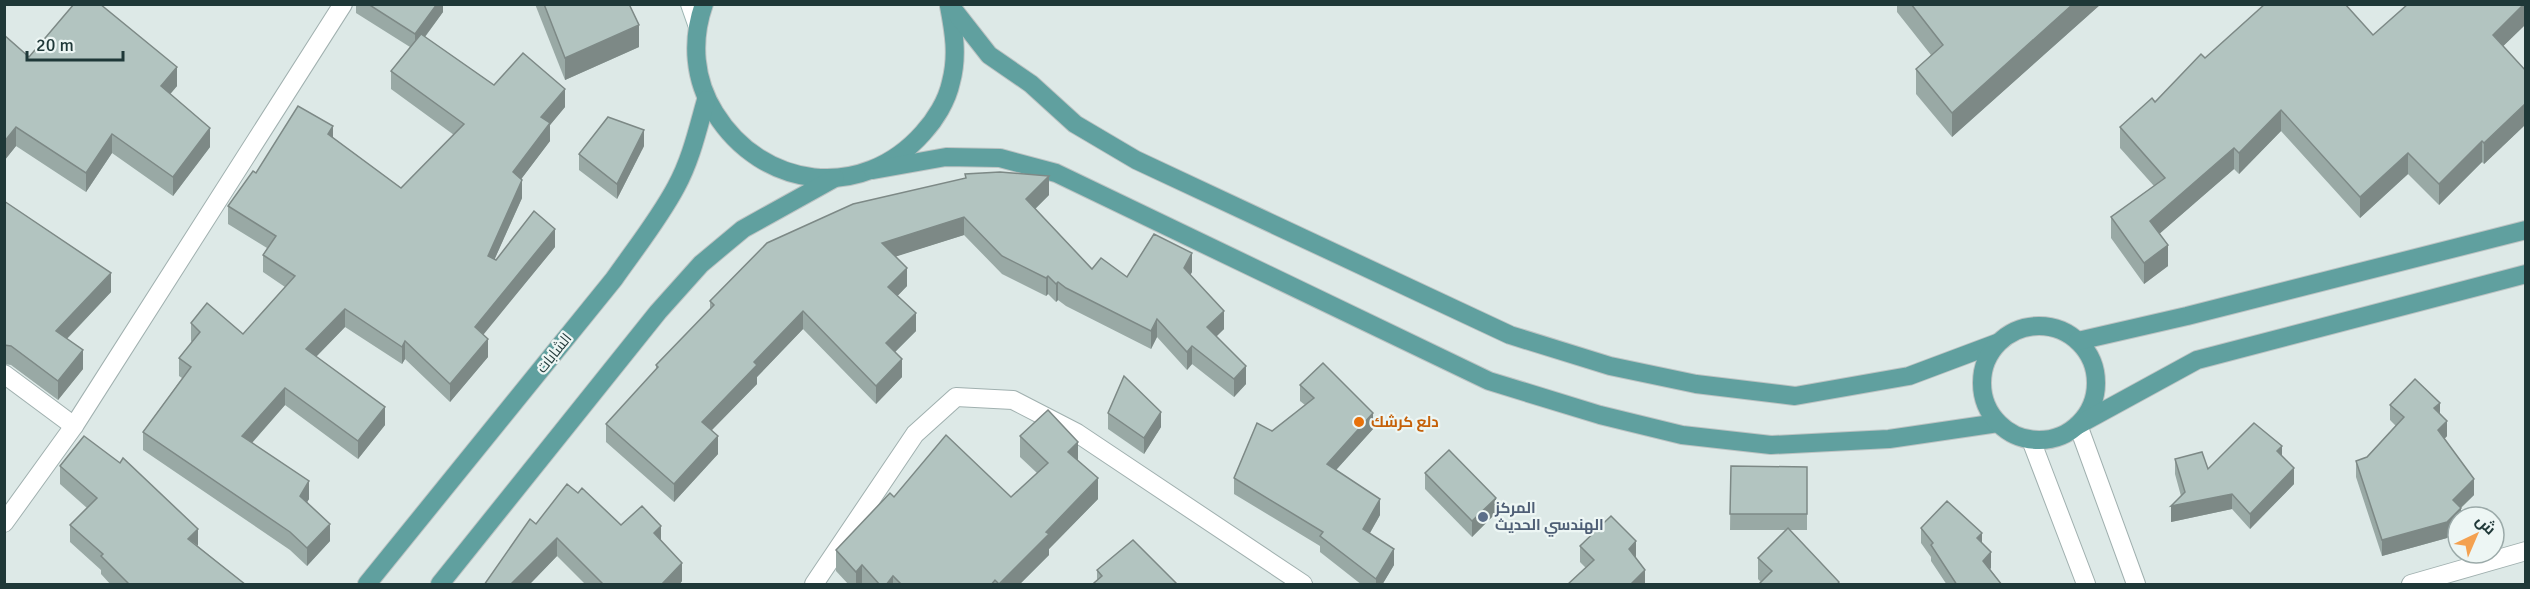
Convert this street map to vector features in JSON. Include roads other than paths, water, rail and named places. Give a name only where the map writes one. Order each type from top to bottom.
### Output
[{"type":"main road","points":[[704,4],[697,24],[696,63],[706,99],[728,134],[758,159],[795,175],[835,178],[946,157],[1000,158],[1056,173],[1489,381],[1600,415],[1682,435],[1771,445],[1889,439],[1998,423]]},
{"type":"main road","points":[[873,170],[908,150],[935,120],[951,84],[956,44],[949,4]]},
{"type":"main road","points":[[949,4],[989,55],[1031,84],[1075,124],[1136,160],[1510,335],[1610,366],[1696,384],[1795,396],[1908,376],[1997,343],[2012,332],[2028,326],[2046,325],[2063,331],[2078,341],[2090,356],[2096,373],[2096,392],[2090,410],[2078,425]]},
{"type":"main road","name":"الشابات","points":[[367,585],[614,279],[648,231],[677,186],[696,135],[706,99]]},
{"type":"main road","points":[[440,585],[658,312],[701,264],[743,229],[835,178]]},
{"type":"main road","points":[[2078,341],[2187,316],[2526,230]]},
{"type":"main road","points":[[1997,343],[1987,357],[1982,374],[1982,392],[1987,409],[1998,423],[2013,434],[2031,440],[2056,437],[2198,360],[2526,274]]},
{"type":"street","points":[[4,523],[74,426],[343,4]]},
{"type":"street","points":[[690,4],[697,24]]},
{"type":"street","points":[[4,374],[74,426]]},
{"type":"street","points":[[814,585],[915,434],[956,397],[1013,400],[1077,433],[1303,585]]},
{"type":"street","points":[[2078,425],[2136,585]]},
{"type":"street","points":[[2031,440],[2086,585]]},
{"type":"street","points":[[2411,585],[2526,551]]},
{"type":"place","name":"دلع كرشك","points":[[1359,422]]},
{"type":"place","name":"المركز الهندسي الحديث","points":[[1483,517]]}]
